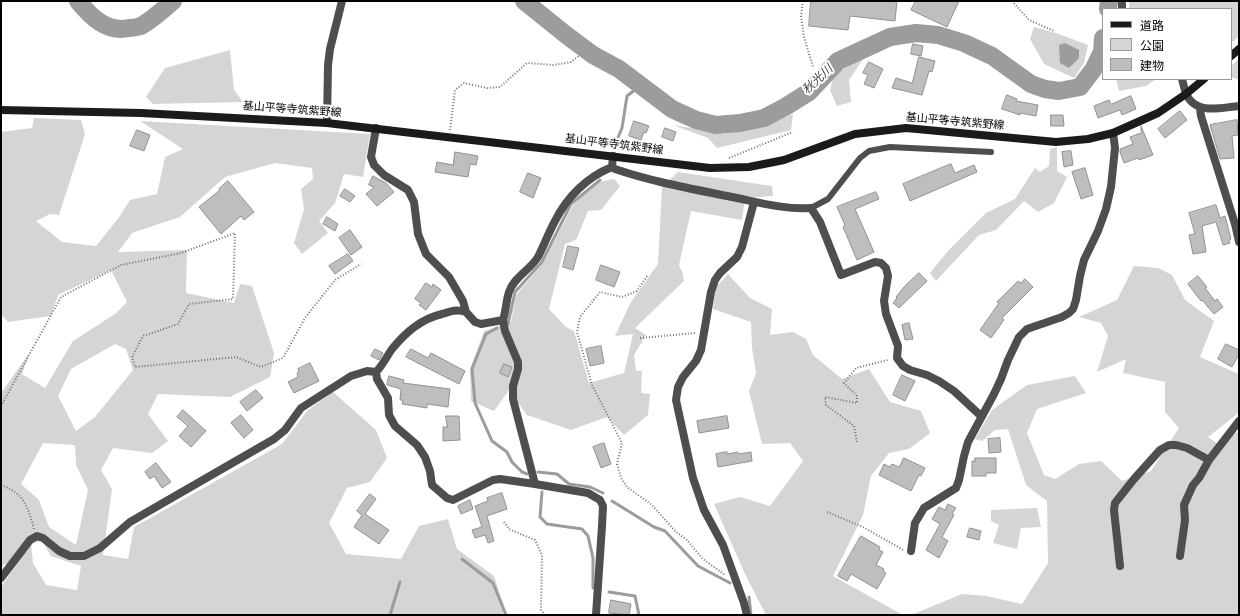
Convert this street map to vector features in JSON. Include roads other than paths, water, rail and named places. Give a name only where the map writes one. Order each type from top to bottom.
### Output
[{"type":"main road","name":"基山平等寺筑紫野線","points":[[1,110],[211,116],[327,123],[710,168],[749,168],[784,160],[855,134],[906,128],[1056,142],[1088,139],[1114,133],[1158,113],[1186,94],[1203,80]]},
{"type":"street","points":[[327,123],[328,57],[342,1]]},
{"type":"street","points":[[1182,80],[1186,94],[1190,101],[1200,108],[1239,106]]},
{"type":"street","points":[[1200,108],[1201,116],[1235,224],[1239,242]]},
{"type":"street","points":[[376,128],[371,157],[374,165],[384,175],[408,190],[414,202],[418,234],[426,254],[449,277],[463,301],[466,312],[475,322],[481,324],[503,320]]},
{"type":"street","points":[[910,551],[915,523],[924,508],[956,488],[960,480],[968,442],[999,384],[1019,337],[1028,329],[1062,317],[1073,309],[1084,260],[1098,231],[1106,209],[1111,187],[1115,148],[1114,133]]},
{"type":"street","points":[[612,167],[613,156]]},
{"type":"street","points":[[535,484],[513,399],[513,386],[518,369],[518,362],[505,331],[503,320],[509,292],[516,280],[538,257],[565,203],[579,187],[601,171],[612,167],[626,173],[666,183],[754,202],[800,209],[811,208],[820,222],[841,275],[875,262],[886,268],[888,276],[884,301],[886,314],[898,346],[897,358],[903,366],[939,381],[954,391],[981,416]]},
{"type":"street","points":[[747,615],[736,578],[723,546],[704,510],[693,478],[676,400],[678,387],[683,377],[696,361],[701,350],[711,292],[715,280],[720,273],[737,257],[742,247],[754,202]]},
{"type":"street","points":[[466,312],[458,309],[432,316],[419,323],[405,335],[376,372],[377,379],[388,398],[390,416],[394,426],[417,445],[430,471],[432,486],[447,498],[453,500],[493,480],[500,479],[588,494],[600,500],[603,506],[596,615]]},
{"type":"street","points":[[1,578],[30,540],[37,536],[43,538],[59,551],[70,556],[84,556],[100,548],[130,522],[274,439],[285,430],[301,408],[307,404],[351,376],[367,371],[376,372]]},
{"type":"street","points":[[1180,556],[1185,520],[1184,505],[1193,485],[1199,478],[1208,460],[1239,421]]},
{"type":"street","points":[[1120,566],[1114,510],[1115,503],[1134,479],[1160,450],[1169,445],[1187,448],[1208,460]]},
{"type":"lane","points":[[811,208],[828,199],[860,158],[870,152],[890,148],[991,152]]},
{"type":"waterway","name":"秋光川","points":[[78,1],[88,13],[100,22],[107,26],[121,29],[141,26],[173,1]]},
{"type":"waterway","name":"秋光川","points":[[524,1],[593,55],[619,69],[672,109],[696,120],[716,125],[740,123],[764,118],[809,92],[838,61],[890,37],[916,33],[938,35],[964,43],[992,56],[1031,84],[1045,89],[1059,91],[1080,87],[1093,70],[1102,52]]},
{"type":"waterway","name":"秋光川","points":[[1108,8],[1109,1]]},
{"type":"waterway","points":[[616,142],[622,128],[627,96],[641,85]]},
{"type":"waterway","points":[[508,324],[515,292],[542,262],[571,204],[600,180]]},
{"type":"waterway","points":[[497,328],[486,334],[472,369],[475,403],[492,441],[507,452],[512,462],[522,472],[527,474]]},
{"type":"waterway","points":[[538,472],[557,474],[569,484],[590,487],[603,493]]},
{"type":"waterway","points":[[542,492],[540,517],[547,524],[582,529],[588,536],[593,558],[593,588]]},
{"type":"waterway","points":[[612,501],[654,527],[665,531],[698,566],[730,583]]},
{"type":"waterway","points":[[462,559],[493,583],[506,615]]},
{"type":"waterway","points":[[390,615],[400,582]]},
{"type":"waterway","points":[[609,592],[635,596],[639,615]]},
{"type":"waterway","points":[[749,597],[751,615]]}]
